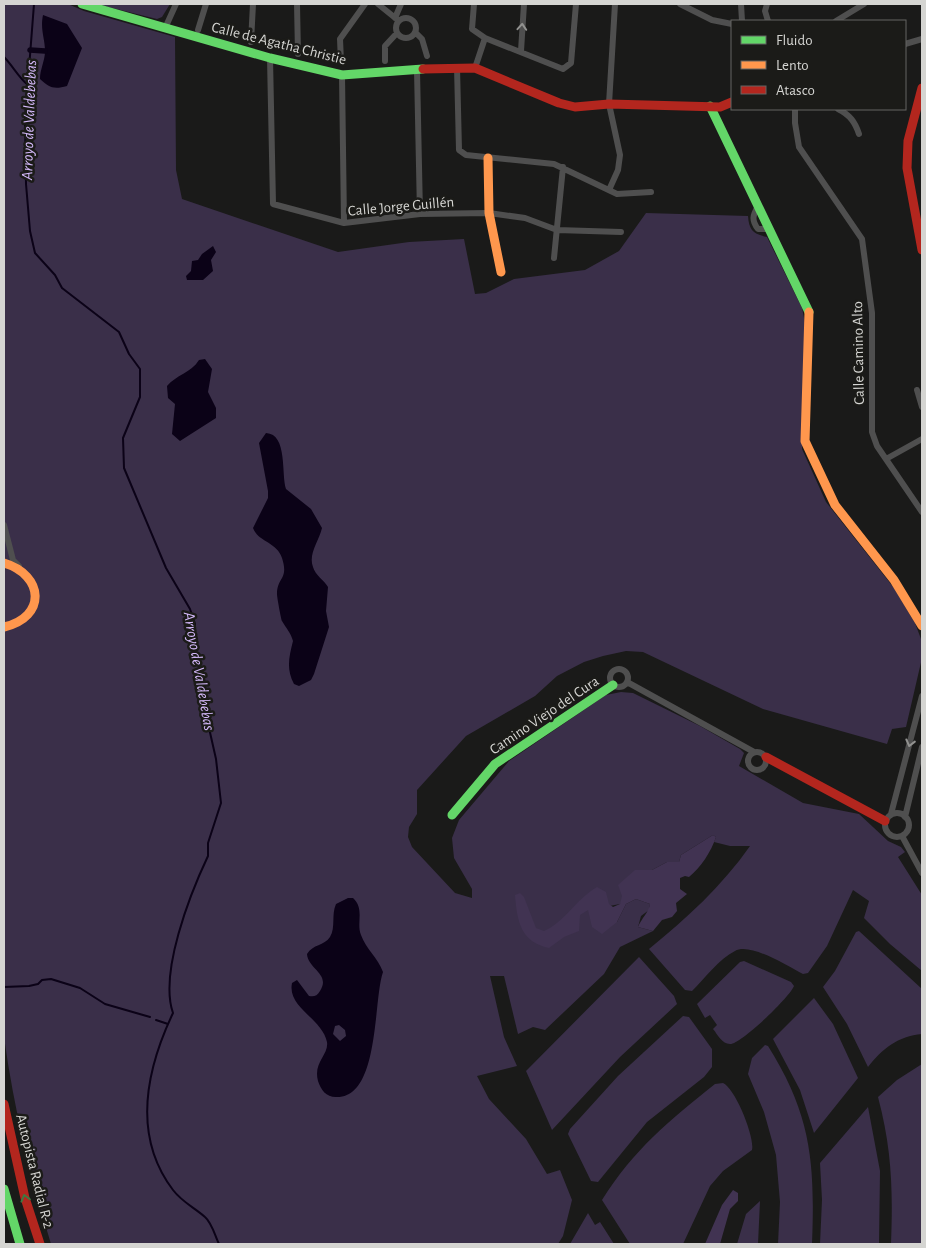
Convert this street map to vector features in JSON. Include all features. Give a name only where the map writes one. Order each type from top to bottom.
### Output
[{"type":"main road","name":"Calle de Agatha Christie","points":[[82,4],[166,26],[270,58],[342,75],[457,67],[474,68],[559,103],[575,106],[609,104],[720,106],[731,102]]},
{"type":"main road","points":[[922,88],[908,140],[907,168],[922,250]]},
{"type":"main road","points":[[710,106],[810,315],[805,441],[835,505],[894,580],[922,626]]},
{"type":"main road","points":[[488,158],[489,213],[501,272]]},
{"type":"main road","points":[[4,564],[22,569],[34,586],[34,607],[29,616],[20,623],[4,627]]},
{"type":"main road","name":"Camino Viejo del Cura","points":[[452,815],[495,764],[613,685]]},
{"type":"main road","points":[[766,757],[888,818]]},
{"type":"main road","name":"Autopista Radial R-2","points":[[4,1104],[25,1198],[40,1244]]},
{"type":"main road","points":[[4,1189],[20,1244]]},
{"type":"street","points":[[166,26],[176,4]]},
{"type":"street","points":[[198,30],[206,4]]},
{"type":"street","points":[[250,42],[253,4]]},
{"type":"street","points":[[297,4],[298,54]]},
{"type":"street","points":[[341,62],[340,39],[365,4]]},
{"type":"street","points":[[378,4],[397,20],[412,20],[415,32],[411,37],[405,38],[397,33],[396,26],[397,20],[401,4]]},
{"type":"street","points":[[474,4],[472,29],[485,38],[563,69],[571,63],[576,4]]},
{"type":"street","points":[[521,51],[524,4]]},
{"type":"street","points":[[609,190],[618,170],[620,155],[609,104],[615,4]]},
{"type":"street","points":[[680,4],[712,20],[731,24]]},
{"type":"street","points":[[740,4],[742,20]]},
{"type":"street","points":[[767,4],[765,11],[768,20]]},
{"type":"street","points":[[838,20],[864,4]]},
{"type":"street","points":[[415,32],[422,39],[426,56]]},
{"type":"street","points":[[385,61],[385,46],[397,33]]},
{"type":"street","points":[[474,68],[485,38]]},
{"type":"street","points":[[906,44],[922,39]]},
{"type":"street","name":"Calle Jorge Guillén","points":[[270,58],[272,204],[344,224],[420,214],[489,213],[525,218],[558,230],[621,232]]},
{"type":"street","points":[[457,67],[460,150],[466,156],[563,167],[617,194],[651,192]]},
{"type":"street","points":[[417,70],[420,214]]},
{"type":"street","points":[[342,75],[344,224]]},
{"type":"street","name":"Calle Camino Alto","points":[[796,110],[795,123],[799,147],[862,239],[872,313],[872,432],[877,446],[922,512]]},
{"type":"street","points":[[840,110],[856,123],[859,134]]},
{"type":"street","points":[[554,258],[563,167]]},
{"type":"street","points":[[916,390],[922,407]]},
{"type":"street","points":[[886,458],[922,440]]},
{"type":"street","points":[[4,525],[13,560],[22,569]]},
{"type":"street","points":[[615,669],[624,670],[628,676],[627,682],[621,687],[613,685],[610,676],[615,669]]},
{"type":"street","points":[[627,682],[741,745],[752,754],[762,753],[766,757],[766,763],[762,768]]},
{"type":"street","points":[[922,696],[888,818],[886,830],[888,834],[897,837],[902,836],[909,825],[905,816],[922,747]]},
{"type":"street","points":[[752,754],[748,762],[751,768],[757,770],[772,765],[782,766]]},
{"type":"street","points":[[888,818],[901,814],[905,816]]},
{"type":"street","points":[[902,836],[922,873]]},
{"type":"shaded area","points":[[4,4],[68,4],[84,11],[175,37],[176,170],[182,199],[338,252],[409,242],[464,239],[475,294],[486,293],[514,279],[585,270],[619,251],[646,213],[748,216],[749,225],[753,231],[767,237],[802,308],[805,323],[802,449],[826,502],[894,588],[915,623],[921,639],[922,658],[906,727],[892,729],[887,744],[763,709],[643,652],[626,651],[603,656],[584,662],[557,676],[535,696],[466,736],[417,790],[417,814],[409,827],[408,837],[412,847],[455,893],[472,898],[472,889],[454,858],[452,838],[459,820],[509,761],[606,695],[621,692],[633,693],[700,726],[740,749],[744,753],[739,766],[803,803],[859,814],[888,841],[901,847],[905,852],[898,857],[922,895],[922,971],[890,944],[864,918],[869,901],[853,890],[827,946],[808,973],[803,974],[759,952],[742,949],[729,954],[723,959],[692,991],[685,990],[649,949],[703,901],[728,875],[750,846],[730,846],[714,842],[716,837],[713,835],[681,855],[679,862],[667,862],[652,870],[620,904],[588,910],[617,922],[626,904],[636,899],[650,904],[649,910],[641,916],[638,927],[653,931],[620,947],[604,974],[545,1030],[533,1027],[518,1034],[504,976],[490,976],[504,1037],[517,1066],[477,1076],[489,1099],[526,1139],[547,1174],[560,1170],[572,1200],[563,1236],[558,1244],[51,1244],[23,1142],[4,1037]]},
{"type":"shaded area","points":[[96,4],[170,4],[162,17],[157,19]]},
{"type":"shaded area","points":[[43,15],[67,24],[82,48],[67,86],[52,87],[40,79],[45,51],[42,25]]},
{"type":"shaded area","points":[[213,246],[216,252],[211,260],[213,271],[203,280],[187,280],[186,276],[191,271],[192,261],[198,260],[202,254]]},
{"type":"shaded area","points":[[205,359],[212,369],[208,392],[216,408],[216,418],[180,441],[172,434],[175,404],[168,398],[167,386],[192,368],[199,360]]},
{"type":"shaded area","points":[[266,433],[273,435],[281,447],[286,489],[311,509],[322,528],[313,552],[312,562],[316,573],[328,587],[326,611],[329,627],[311,680],[299,686],[294,684],[291,679],[289,658],[293,641],[282,621],[277,596],[284,571],[282,558],[276,549],[255,533],[253,528],[268,498],[259,443]]},
{"type":"shaded area","points":[[713,835],[716,837],[714,843],[701,864],[689,877],[680,878],[680,889],[687,894],[676,903],[677,911],[672,917],[662,920],[653,931],[638,927],[650,904],[636,899],[626,904],[617,922],[602,934],[592,927],[588,910],[580,915],[579,931],[564,937],[549,948],[532,941],[522,929],[517,914],[515,895],[520,893],[524,897],[536,928],[544,931],[558,923],[582,898],[597,887],[606,892],[609,904],[613,907],[620,904],[622,896],[618,885],[635,870],[652,870],[667,862],[679,862],[681,855]]},
{"type":"shaded area","points":[[348,898],[353,898],[357,902],[361,935],[383,972],[368,1066],[360,1082],[350,1093],[336,1097],[329,1096],[324,1092],[318,1081],[319,1064],[327,1047],[324,1034],[295,999],[292,992],[292,983],[297,980],[309,996],[315,996],[320,991],[323,980],[311,964],[307,954],[312,948],[325,942],[330,937],[333,929],[336,904]],"holes":[[[339,1025],[345,1030],[346,1036],[340,1041],[333,1034],[335,1026]]]},
{"type":"shaded area","points":[[859,931],[922,989],[922,1034],[905,1037],[891,1044],[868,1067],[847,1024],[823,987],[835,971],[856,932]]},
{"type":"shaded area","points":[[639,957],[674,996],[677,1004],[620,1057],[552,1130],[526,1071]]},
{"type":"shaded area","points":[[744,961],[791,982],[794,986],[784,1000],[754,1029],[735,1042],[727,1044],[720,1039],[713,1029],[717,1025],[710,1015],[705,1018],[697,1004],[740,962]]},
{"type":"shaded area","points":[[814,998],[833,1024],[858,1078],[814,1133],[800,1090],[773,1039]]},
{"type":"shaded area","points":[[683,1016],[689,1017],[712,1049],[712,1067],[704,1077],[647,1122],[598,1182],[591,1181],[568,1134],[570,1129],[618,1076]]},
{"type":"shaded area","points":[[765,1045],[768,1046],[783,1071],[794,1095],[808,1141],[813,1189],[812,1244],[778,1244],[780,1202],[776,1155],[764,1112],[748,1074],[752,1058]]},
{"type":"shaded area","points":[[922,1064],[922,1244],[891,1244],[892,1206],[889,1153],[878,1097],[897,1080]]},
{"type":"shaded area","points":[[723,1083],[733,1094],[743,1114],[750,1135],[752,1150],[723,1171],[710,1186],[683,1244],[630,1244],[602,1200],[614,1182],[653,1137],[715,1084]]},
{"type":"shaded area","points":[[868,1107],[880,1171],[879,1244],[820,1244],[822,1200],[820,1163]]},
{"type":"shaded area","points":[[733,1190],[738,1193],[738,1201],[730,1209],[720,1244],[705,1244],[722,1205]]},
{"type":"shaded area","points":[[760,1201],[758,1244],[737,1244],[746,1214]]},
{"type":"shaded area","points":[[588,1213],[595,1225],[600,1222],[614,1244],[570,1244]]},
{"type":"waterway","name":"Arroyo de Valdebebas","points":[[34,4],[25,120],[26,184],[30,231],[35,253],[55,275],[62,288],[119,332],[129,354],[140,369],[140,397],[123,438],[124,468],[166,568],[190,609],[195,624],[195,656],[199,666],[202,697],[216,759],[221,803],[208,843],[208,856],[178,934],[170,977],[170,996],[173,1013],[156,1057],[147,1103],[152,1148],[160,1169],[173,1190],[207,1220],[219,1244]]},
{"type":"waterway","points":[[30,50],[45,51]]},
{"type":"waterway","points":[[4,57],[28,85]]},
{"type":"waterway","points":[[4,987],[29,986],[38,984],[42,980],[51,979],[80,988],[105,1004],[150,1017]]},
{"type":"waterway","points":[[156,1020],[168,1024]]},
{"type":"traffic: fast","points":[[82,4],[270,58],[342,75],[423,69]]},
{"type":"traffic: fast","points":[[710,106],[809,312]]},
{"type":"traffic: fast","points":[[452,815],[495,764],[613,685]]},
{"type":"traffic: fast","points":[[4,1189],[20,1244]]},
{"type":"traffic: slow","points":[[488,158],[489,213],[501,272]]},
{"type":"traffic: slow","points":[[809,312],[805,441],[835,505],[894,580],[922,626]]},
{"type":"traffic: slow","points":[[4,563],[17,569],[27,577],[33,586],[35,596],[33,606],[28,614],[18,622],[4,627]]},
{"type":"traffic: jam","points":[[423,69],[475,68],[559,103],[575,107],[609,104],[720,107],[731,102]]},
{"type":"traffic: jam","points":[[922,88],[908,141],[907,168],[922,250]]},
{"type":"traffic: jam","points":[[766,757],[885,821]]},
{"type":"traffic: jam","points":[[4,1104],[25,1198],[40,1244]]}]
